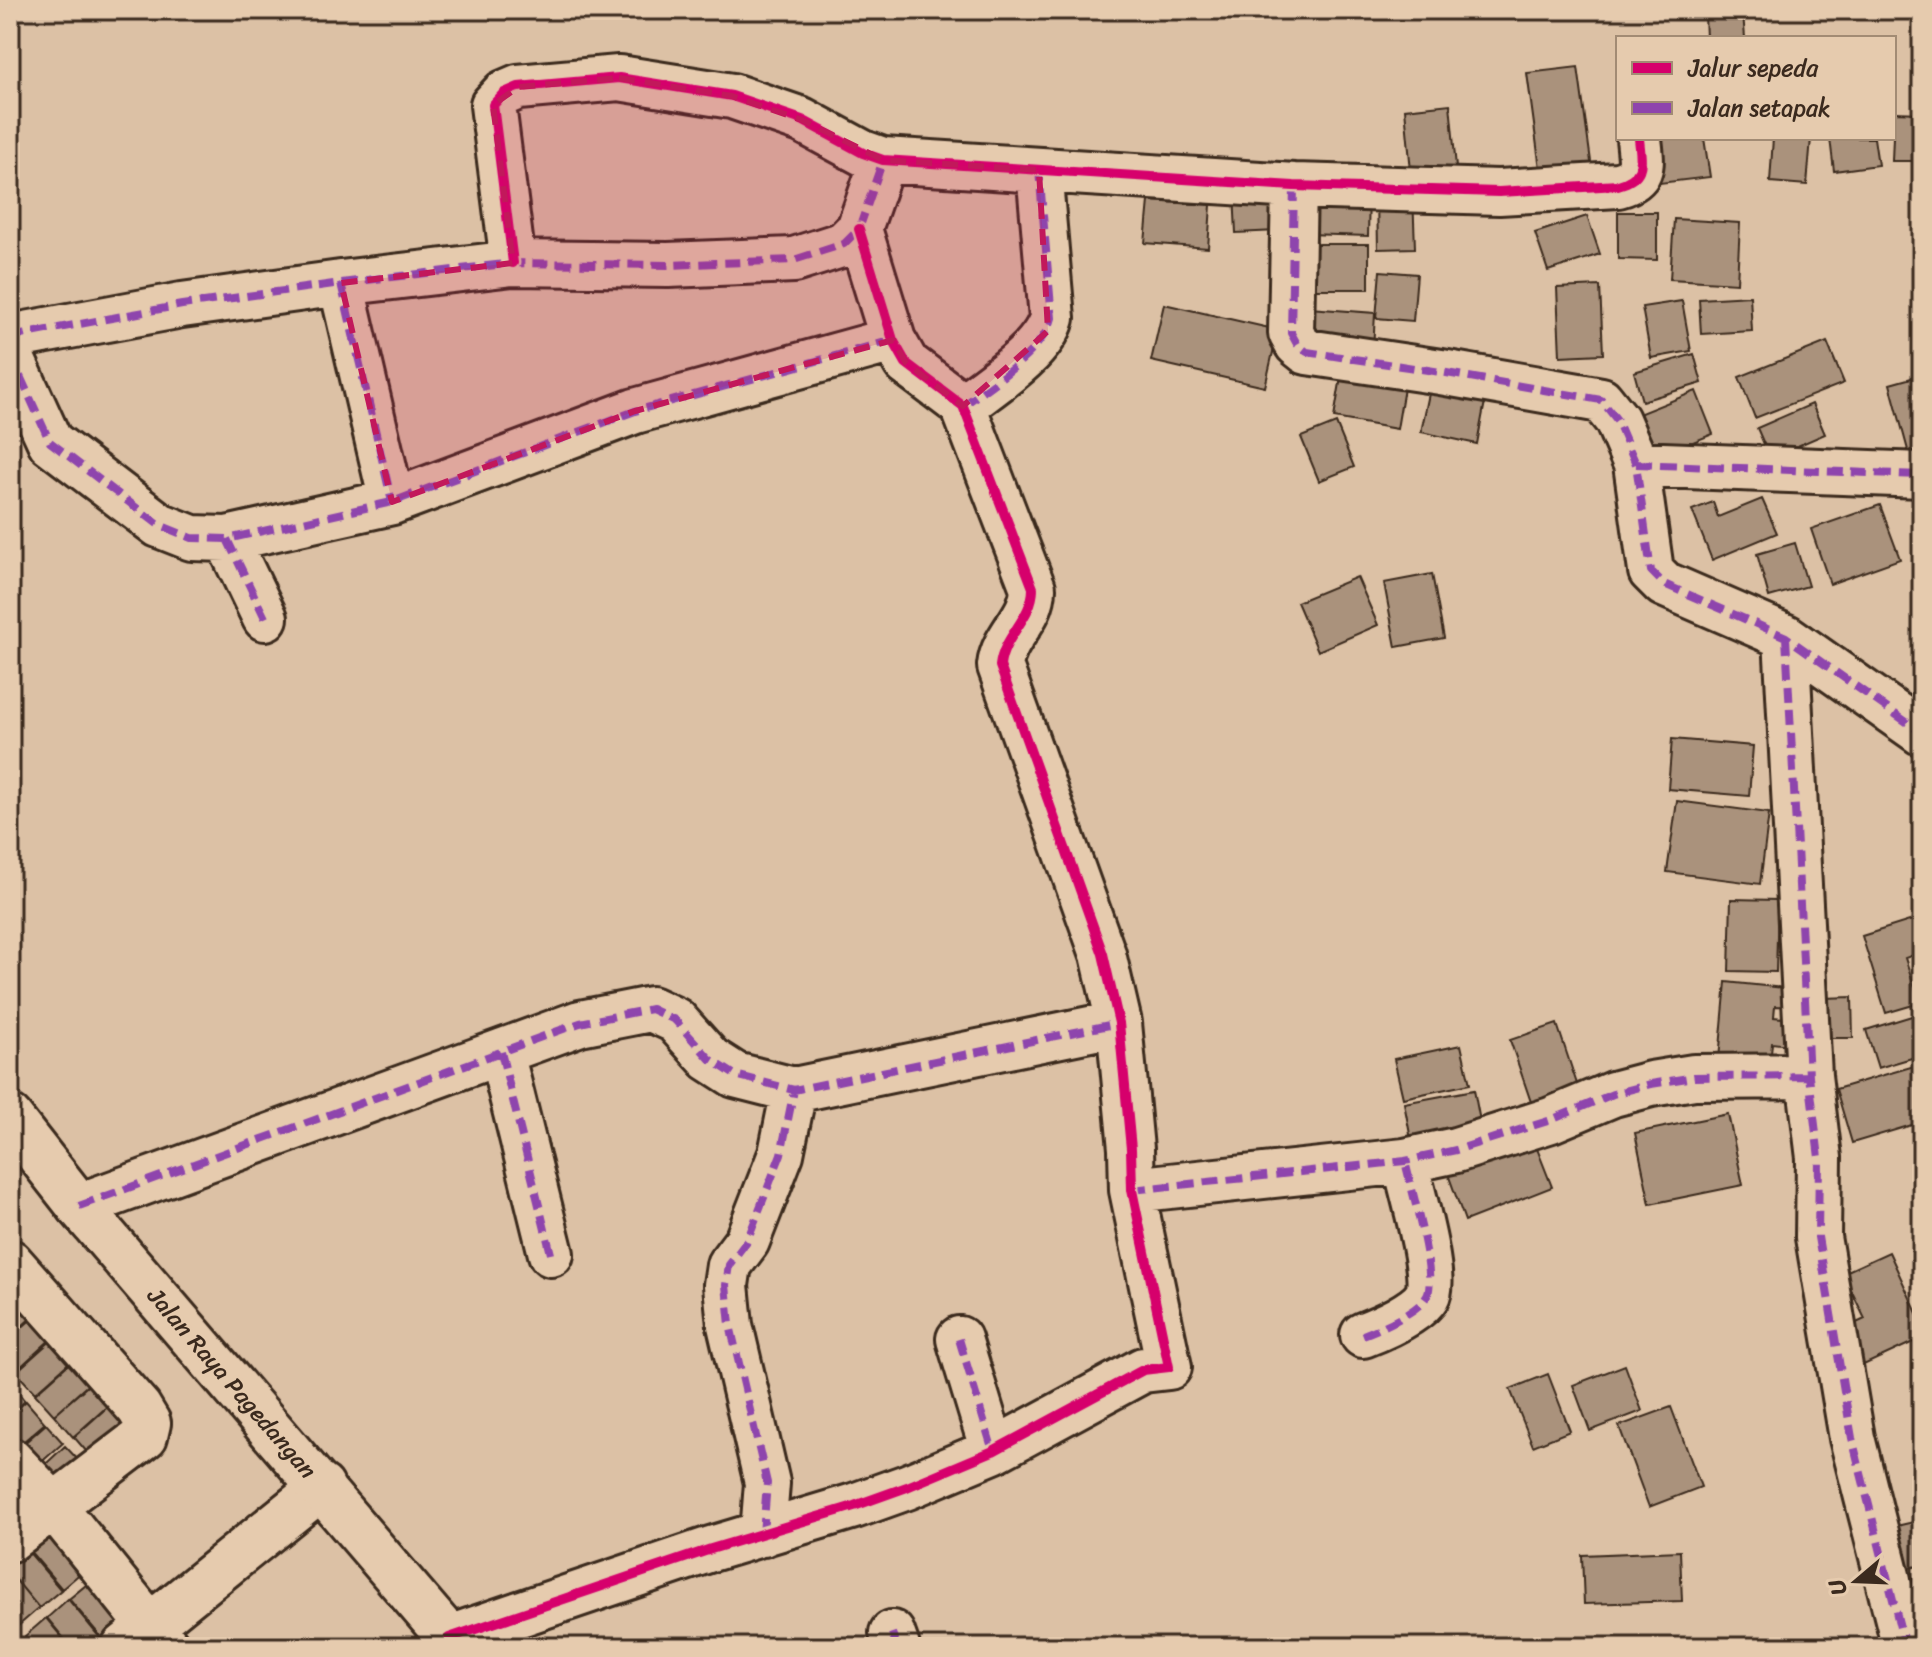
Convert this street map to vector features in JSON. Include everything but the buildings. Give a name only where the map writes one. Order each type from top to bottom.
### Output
[{"type":"street","points":[[513,263],[493,105],[504,93],[518,87],[619,78],[732,96],[802,120],[863,153],[883,160],[1294,186],[1499,192],[1618,185],[1636,177],[1641,167],[1639,140]]},
{"type":"street","points":[[10,337],[182,305],[513,263],[668,265],[794,260],[844,244],[859,229],[883,160]]},
{"type":"street","points":[[963,406],[1008,371],[1048,331],[1052,318],[1039,170]]},
{"type":"street","points":[[1294,186],[1291,333],[1297,344],[1307,352],[1601,400],[1617,420],[1636,464],[1651,571],[1664,584],[1786,637],[1922,733]]},
{"type":"street","points":[[453,1642],[907,1487],[993,1451],[1143,1370],[1169,1367],[1132,1190],[1119,1023],[1103,954],[1000,666],[1001,653],[1033,604],[1033,588],[963,406],[906,363],[893,340],[859,229]]},
{"type":"street","points":[[341,283],[392,502]]},
{"type":"street","points":[[10,354],[50,442],[159,525],[192,538],[227,539],[392,502],[635,411],[893,340]]},
{"type":"street","points":[[1636,464],[1922,475]]},
{"type":"street","points":[[227,539],[265,618]]},
{"type":"street","points":[[1786,637],[1809,1076],[1819,1158],[1818,1237],[1852,1438],[1905,1647]]},
{"type":"street","points":[[79,1206],[580,1023],[651,1009],[675,1020],[710,1059],[735,1075],[794,1090],[1119,1023]]},
{"type":"street","points":[[501,1052],[551,1254]]},
{"type":"street","points":[[1132,1190],[1405,1161],[1456,1150],[1551,1120],[1613,1094],[1651,1084],[1694,1077],[1809,1076]]},
{"type":"street","points":[[763,1534],[767,1483],[730,1325],[726,1285],[729,1265],[747,1241],[781,1154],[794,1090]]},
{"type":"street","name":"Jalan Raya Pagedangan","points":[[10,1118],[79,1206],[453,1642]]},
{"type":"street","points":[[1363,1335],[1393,1324],[1427,1296],[1431,1276],[1405,1161]]},
{"type":"street","points":[[10,1262],[139,1408],[148,1423],[145,1436],[10,1539]]},
{"type":"street","points":[[959,1339],[993,1451]]},
{"type":"street","points":[[10,1460],[53,1505],[147,1640],[322,1487]]},
{"type":"highlighted area","points":[[619,78],[732,96],[802,120],[883,160],[1039,170],[1048,331],[963,406],[906,363],[893,340],[635,411],[392,502],[341,283],[513,263],[493,105],[518,87]]},
{"type":"marked path","points":[[10,337],[182,305],[513,263],[668,265],[794,260],[844,244],[859,229],[883,160]]},
{"type":"marked path","points":[[963,406],[1027,355],[1047,331],[1052,318],[1039,170]]},
{"type":"marked path","points":[[1294,186],[1291,333],[1297,344],[1307,352],[1601,400],[1617,420],[1636,464],[1651,571],[1664,584],[1786,637],[1922,733]]},
{"type":"marked path","points":[[341,283],[392,502]]},
{"type":"marked path","points":[[10,354],[50,442],[159,525],[192,538],[227,539],[392,502],[635,411],[893,340]]},
{"type":"marked path","points":[[1636,464],[1922,475]]},
{"type":"marked path","points":[[227,539],[265,618]]},
{"type":"marked path","points":[[1786,637],[1809,1076],[1819,1158],[1818,1237],[1852,1438],[1905,1647]]},
{"type":"marked path","points":[[79,1206],[580,1023],[651,1009],[675,1020],[710,1059],[735,1075],[794,1090],[1119,1023]]},
{"type":"marked path","points":[[501,1052],[551,1254]]},
{"type":"marked path","points":[[1132,1190],[1405,1161],[1456,1150],[1551,1120],[1613,1094],[1651,1084],[1694,1077],[1809,1076]]},
{"type":"marked path","points":[[763,1534],[767,1483],[730,1325],[726,1285],[729,1265],[747,1241],[781,1154],[794,1090]]},
{"type":"marked path","points":[[1363,1335],[1398,1319],[1427,1296],[1429,1271],[1426,1252],[1405,1161]]},
{"type":"marked path","points":[[959,1339],[993,1451]]},
{"type":"marked path","points":[[892,1633],[897,1647]]},
{"type":"cycle path","points":[[513,263],[493,105],[504,93],[518,87],[619,78],[732,96],[802,120],[863,153],[883,160],[1294,186],[1499,192],[1618,185],[1638,173],[1641,161],[1639,140]]},
{"type":"cycle path","points":[[449,1638],[711,1549],[907,1487],[993,1451],[1143,1370],[1169,1367],[1132,1190],[1119,1023],[1103,954],[1000,666],[1006,645],[1028,609],[1033,588],[963,406],[906,363],[893,340],[859,229]]}]
